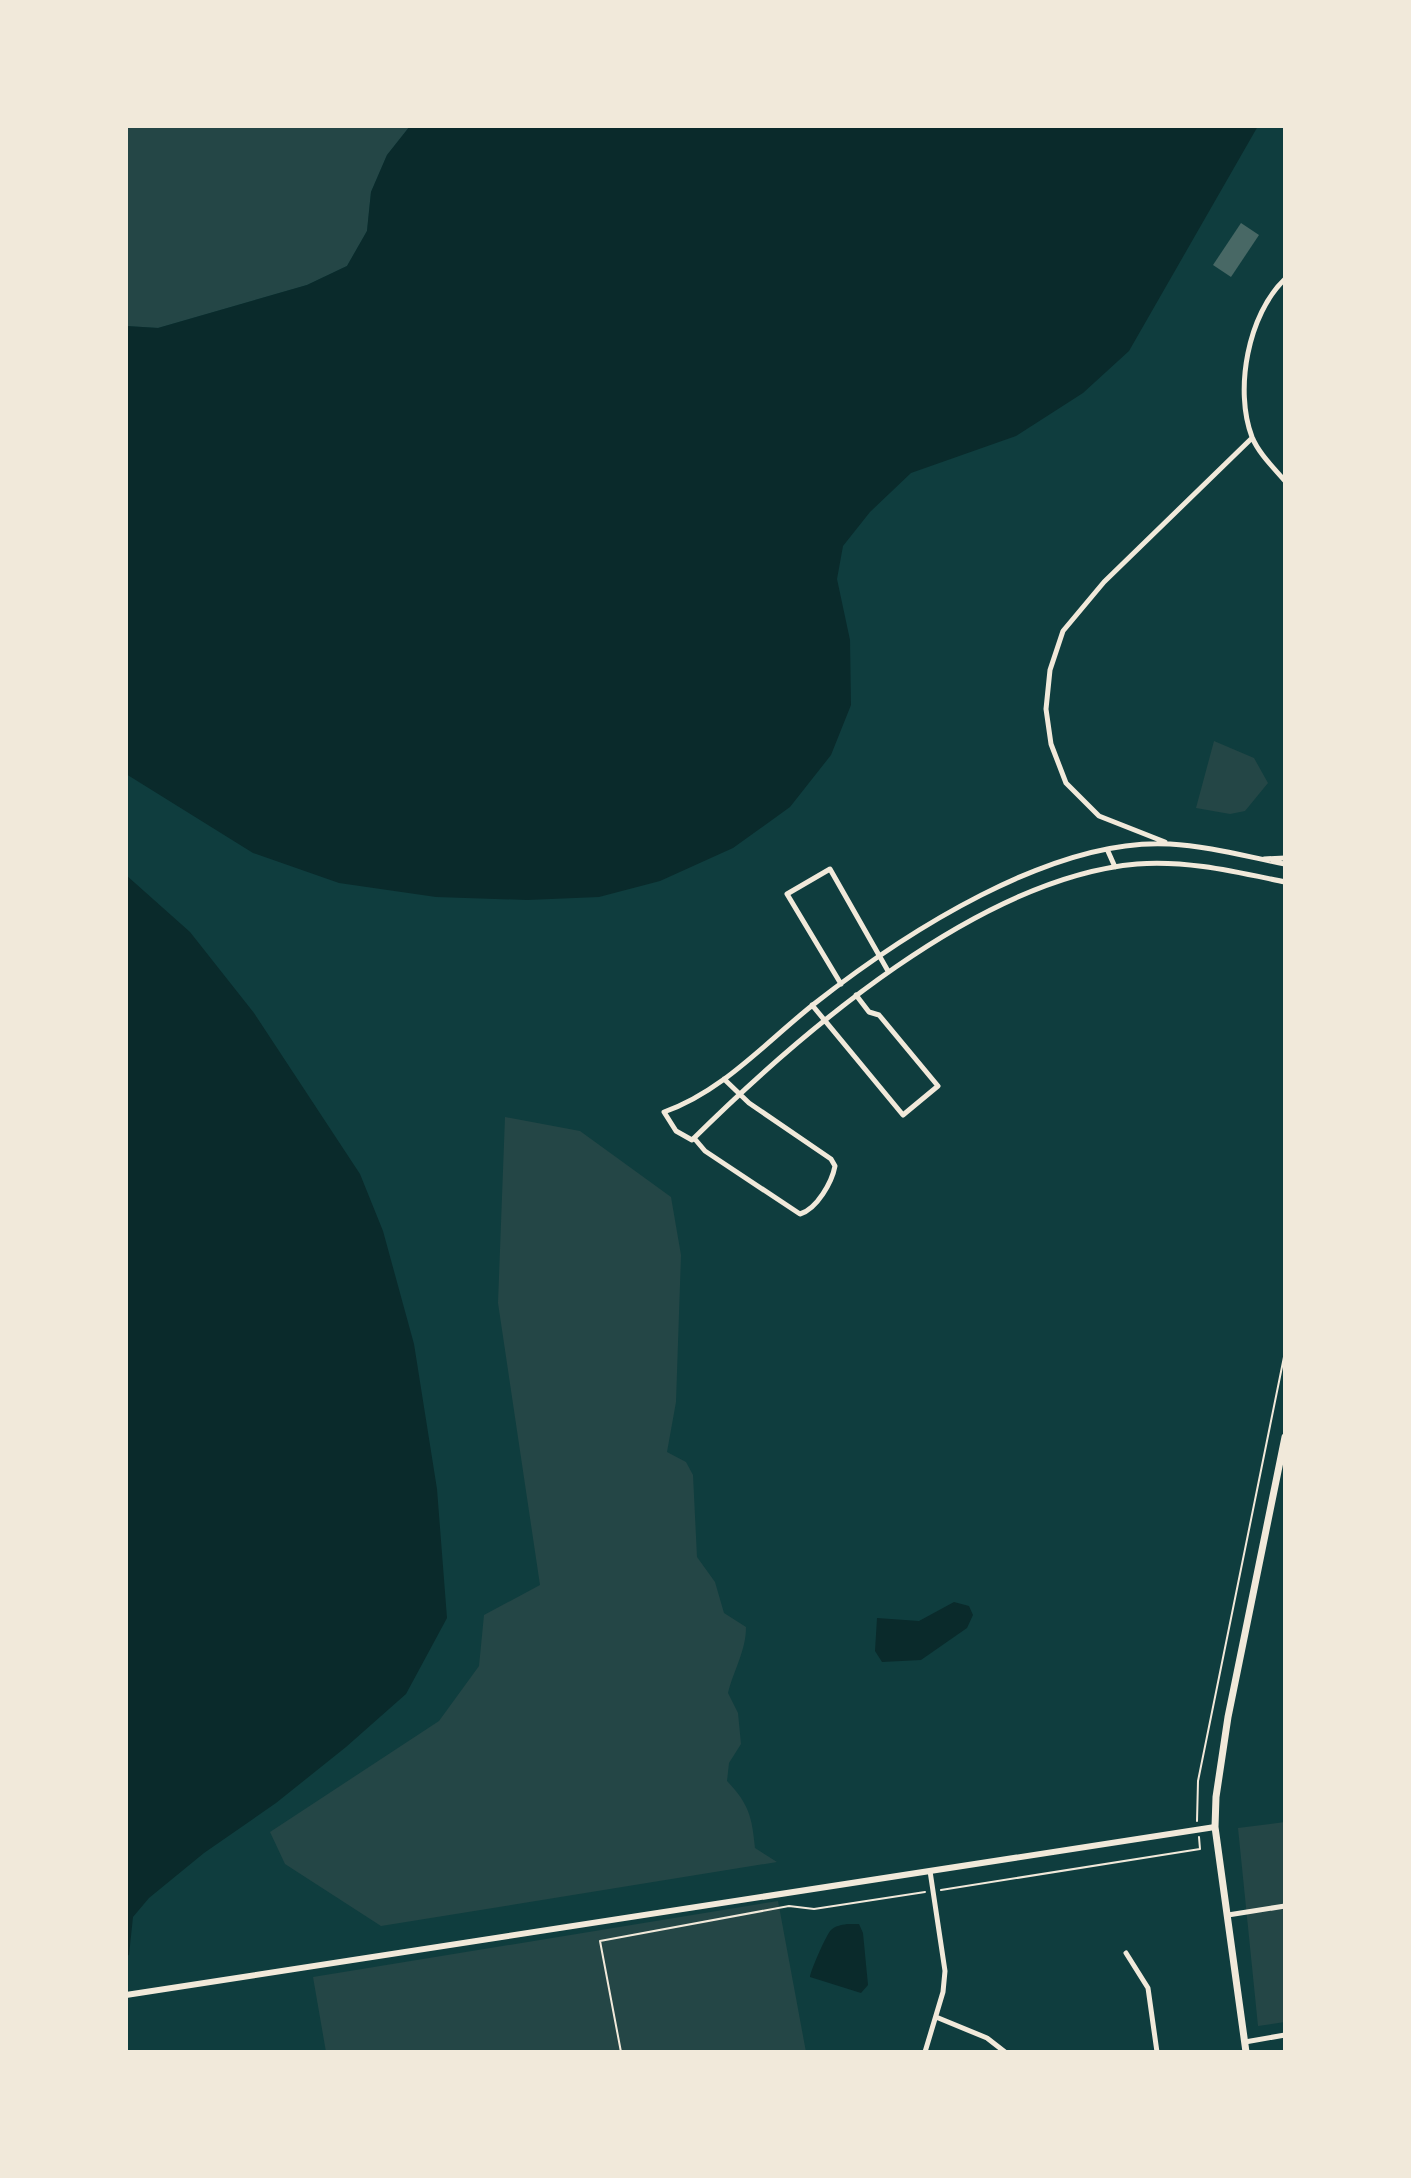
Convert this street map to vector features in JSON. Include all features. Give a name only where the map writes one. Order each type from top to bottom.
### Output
[{"type":"main road","points":[[1246,2052],[1215,1827],[1216,1797],[1228,1717],[1281,1481],[1285,1437]]},
{"type":"street","points":[[1285,279],[1275,288],[1251,338],[1244,375],[1246,408],[1252,438],[1285,481]]},
{"type":"street","points":[[1252,438],[1104,582],[1063,631],[1049,670],[1046,709],[1051,744],[1066,783],[1099,816],[1170,844],[1284,862],[1277,880]]},
{"type":"street","points":[[724,1079],[738,1094],[831,1159],[835,1166],[833,1177],[810,1210],[800,1214],[794,1212],[705,1151],[694,1138],[676,1131],[664,1112],[687,1104],[724,1079],[812,1005],[881,954],[947,915],[1057,862],[1107,849],[1170,844]]},
{"type":"street","points":[[1107,849],[1115,867]]},
{"type":"street","points":[[1204,866],[1205,850]]},
{"type":"street","points":[[694,1138],[738,1094],[822,1021],[888,971],[967,924],[1048,885],[1115,867],[1155,863],[1204,866],[1285,882]]},
{"type":"street","points":[[841,984],[787,894],[830,869],[881,954],[888,971]]},
{"type":"street","points":[[1010,883],[1017,899]]},
{"type":"street","points":[[812,1005],[822,1021],[903,1115],[938,1086],[879,1015],[869,1012],[856,995]]},
{"type":"street","points":[[126,1995],[1215,1827]]},
{"type":"street","points":[[925,2052],[936,2017],[945,1971],[930,1871]]},
{"type":"street","points":[[1228,1915],[1285,1906]]},
{"type":"street","points":[[1126,1954],[1148,1988],[1157,2052]]},
{"type":"street","points":[[936,2017],[987,2038],[1004,2052]]},
{"type":"street","points":[[1244,2042],[1285,2035]]},
{"type":"path","points":[[621,2052],[600,1941],[789,1906],[814,1909],[1200,1849],[1198,1781],[1285,1352]]},
{"type":"shaded area","points":[[126,126],[410,126],[387,155],[371,192],[367,231],[347,266],[307,285],[158,328],[126,326]]},
{"type":"shaded area","points":[[410,126],[1258,126],[1129,351],[1083,393],[1016,436],[911,473],[870,512],[843,546],[837,579],[850,640],[851,705],[831,755],[790,807],[733,848],[660,881],[599,897],[527,900],[436,897],[339,883],[253,853],[126,774],[126,326],[158,328],[307,285],[347,266],[367,231],[371,192],[387,155]]},
{"type":"shaded area","points":[[1214,741],[1254,758],[1268,783],[1245,811],[1230,814],[1196,808]]},
{"type":"shaded area","points":[[126,875],[190,932],[254,1013],[360,1174],[383,1231],[414,1344],[437,1489],[447,1618],[406,1694],[276,1803],[204,1853],[149,1898],[133,1917],[129,1955],[126,1956]]},
{"type":"shaded area","points":[[505,1117],[580,1131],[671,1197],[681,1255],[676,1402],[667,1452],[686,1462],[693,1475],[697,1557],[715,1582],[724,1613],[746,1627],[742,1652],[728,1693],[738,1713],[741,1744],[729,1763],[727,1781],[748,1812],[755,1848],[777,1862],[381,1926],[285,1864],[270,1832],[439,1721],[479,1666],[484,1615],[540,1585],[498,1303]]},
{"type":"shaded area","points":[[954,1602],[969,1606],[973,1615],[967,1628],[921,1660],[882,1662],[875,1651],[877,1618],[919,1621]]},
{"type":"shaded area","points":[[1285,1822],[1285,2022],[1258,2026],[1238,1828]]},
{"type":"shaded area","points":[[778,1901],[806,2052],[326,2052],[313,1977]]},
{"type":"shaded area","points":[[859,1924],[863,1933],[868,1985],[861,1993],[810,1977],[829,1933],[840,1925]]},
{"type":"building","points":[[1241,223],[1259,235],[1231,277],[1213,265]]}]
